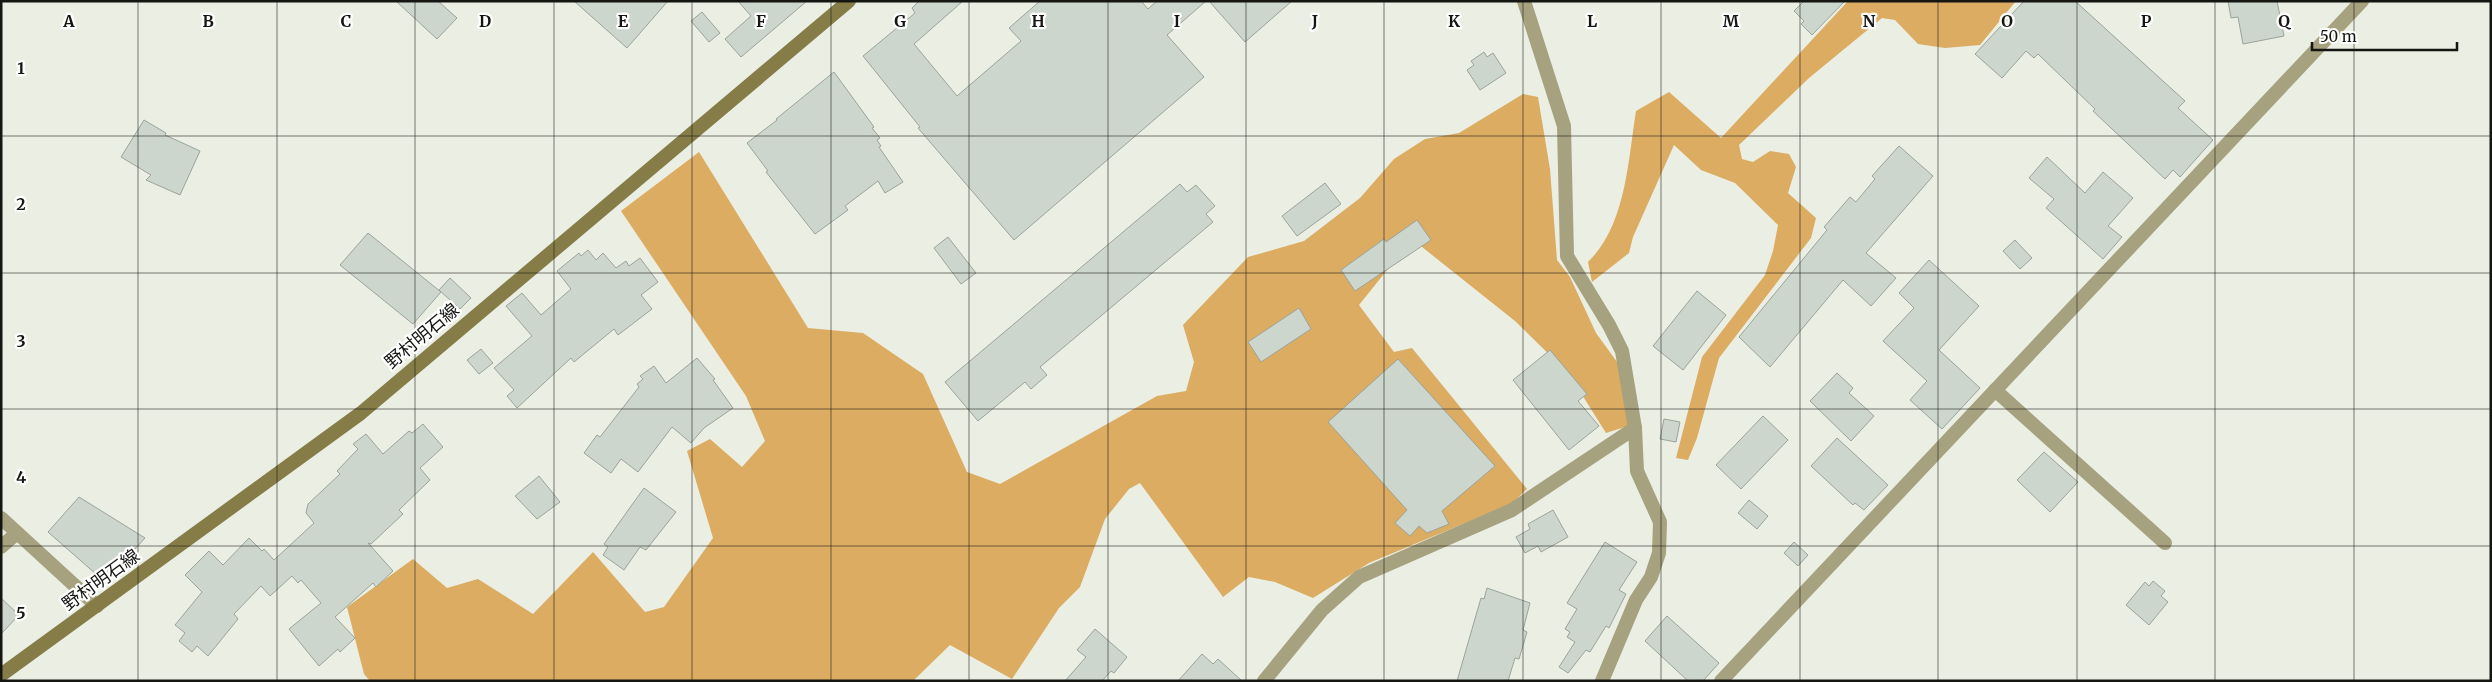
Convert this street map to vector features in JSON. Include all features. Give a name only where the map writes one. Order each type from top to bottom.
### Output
[{"type":"main road","name":"野村明石線","points":[[1,675],[361,413],[849,1]]},
{"type":"street","points":[[1524,1],[1564,126],[1567,256],[1610,325],[1622,351],[1635,428],[1637,471],[1660,522],[1659,553],[1650,577],[1636,600],[1602,681]]},
{"type":"street","points":[[1721,681],[2362,1]]},
{"type":"street","points":[[1995,390],[2165,543]]},
{"type":"street","points":[[1264,681],[1322,610],[1359,578],[1512,510],[1635,428]]},
{"type":"street","points":[[1,518],[97,606]]},
{"type":"street","points":[[1,547],[17,533]]},
{"type":"shaded area","points":[[1848,1],[2016,1],[1980,45],[1945,48],[1918,44],[1895,20],[1882,18],[1809,78],[1739,145],[1742,159],[1753,162],[1770,151],[1789,154],[1796,167],[1788,193],[1816,218],[1811,238],[1719,358],[1697,438],[1688,460],[1676,458],[1702,357],[1765,275],[1773,251],[1778,225],[1735,183],[1701,170],[1674,145],[1633,237],[1629,253],[1592,282],[1588,262],[1601,247],[1618,211],[1627,171],[1636,111],[1669,92],[1721,138]]},
{"type":"shaded area","points":[[1523,94],[1538,97],[1550,169],[1557,260],[1570,277],[1596,333],[1620,366],[1631,425],[1606,433],[1569,374],[1515,321],[1412,239],[1359,305],[1394,352],[1412,348],[1527,489],[1511,504],[1369,563],[1313,598],[1275,582],[1249,577],[1223,597],[1140,483],[1129,489],[1105,519],[1080,587],[1059,608],[1012,679],[950,645],[913,681],[370,681],[364,674],[347,607],[413,559],[447,588],[478,579],[533,614],[593,552],[645,612],[664,607],[713,538],[687,451],[710,439],[742,467],[765,441],[746,396],[621,211],[699,152],[808,328],[863,333],[923,374],[967,472],[1000,484],[1157,396],[1186,391],[1194,362],[1183,325],[1248,257],[1304,241],[1360,198],[1394,159],[1425,139],[1459,133]]},
{"type":"building","points":[[396,1],[438,1],[457,18],[437,39]]},
{"type":"building","points":[[574,1],[668,1],[627,48]]},
{"type":"building","points":[[738,1],[807,1],[741,57],[725,39],[751,16]]},
{"type":"building","points":[[919,1],[963,1],[914,44],[957,96],[1021,41],[1009,28],[1040,1],[1141,1],[1148,9],[1157,1],[1206,1],[1167,35],[1204,77],[1014,240],[918,128],[920,127],[863,56],[915,13],[912,8]]},
{"type":"building","points":[[1209,1],[1292,1],[1245,42]]},
{"type":"building","points":[[1804,1],[1845,1],[1812,35],[1801,24],[1804,21],[1794,11]]},
{"type":"building","points":[[2024,1],[2075,1],[2185,101],[2178,108],[2213,140],[2180,177],[2173,170],[2165,179],[2093,111],[2095,109],[2038,54],[2034,58],[2026,51],[2002,78],[1975,54]]},
{"type":"building","points":[[2228,1],[2277,1],[2284,36],[2243,44],[2238,17],[2231,18]]},
{"type":"building","points":[[702,12],[720,33],[709,42],[691,21]]},
{"type":"building","points":[[1484,52],[1487,57],[1493,53],[1506,73],[1480,90],[1467,70],[1474,65],[1471,61]]},
{"type":"building","points":[[834,72],[874,127],[872,128],[880,138],[877,140],[881,146],[879,147],[903,182],[885,193],[878,181],[845,206],[848,210],[815,234],[766,172],[768,171],[747,143]]},
{"type":"building","points":[[144,120],[166,133],[165,135],[200,151],[180,195],[146,180],[151,175],[121,157]]},
{"type":"building","points":[[1899,146],[1933,176],[1866,253],[1896,278],[1871,306],[1843,280],[1770,367],[1739,337],[1827,230],[1824,227],[1850,197],[1856,202],[1875,179],[1872,176]]},
{"type":"building","points":[[2047,157],[2085,193],[2103,172],[2133,198],[2108,226],[2122,237],[2103,259],[2046,208],[2054,199],[2029,178]]},
{"type":"building","points":[[1325,183],[1341,204],[1297,236],[1282,216]]},
{"type":"building","points":[[1180,184],[1187,192],[1196,185],[1215,206],[1206,214],[1213,222],[1040,367],[1047,375],[1031,389],[1025,382],[978,421],[945,382]]},
{"type":"building","points":[[1417,220],[1431,240],[1355,291],[1341,270],[1384,239],[1386,242]]},
{"type":"building","points":[[368,233],[441,292],[413,324],[340,265]]},
{"type":"building","points":[[948,237],[976,273],[961,284],[934,248]]},
{"type":"building","points":[[2015,240],[2032,258],[2020,269],[2003,251]]},
{"type":"building","points":[[588,250],[596,260],[603,253],[616,268],[626,261],[629,266],[640,258],[658,282],[641,295],[652,309],[618,335],[614,329],[574,362],[571,358],[517,408],[507,396],[514,390],[494,368],[532,336],[506,306],[522,293],[541,315],[571,289],[557,271],[579,253],[581,256]]},
{"type":"building","points":[[1929,260],[1979,306],[1939,350],[1980,388],[1942,429],[1910,400],[1927,381],[1883,341],[1914,308],[1899,293]]},
{"type":"building","points":[[450,278],[471,298],[460,309],[439,290]]},
{"type":"building","points":[[1697,291],[1726,315],[1683,370],[1653,346]]},
{"type":"building","points":[[1299,308],[1311,329],[1261,362],[1248,342]]},
{"type":"building","points":[[481,349],[493,363],[479,374],[467,360]]},
{"type":"building","points":[[1550,350],[1587,394],[1578,401],[1599,426],[1569,450],[1513,380]]},
{"type":"building","points":[[697,358],[715,379],[713,380],[733,408],[704,428],[691,443],[672,427],[638,472],[621,459],[611,473],[584,453],[597,435],[600,437],[639,387],[637,384],[643,379],[640,376],[654,366],[666,383]]},
{"type":"building","points":[[1398,359],[1495,466],[1442,511],[1449,524],[1427,533],[1419,526],[1410,536],[1395,523],[1407,510],[1328,422]]},
{"type":"building","points":[[1837,373],[1853,388],[1849,393],[1874,416],[1851,441],[1810,401]]},
{"type":"building","points":[[1763,416],[1788,440],[1741,489],[1716,465]]},
{"type":"building","points":[[1664,419],[1680,422],[1676,442],[1660,439]]},
{"type":"building","points":[[423,424],[443,447],[420,468],[430,480],[399,510],[403,514],[371,544],[368,543],[393,571],[376,587],[373,583],[335,617],[355,638],[340,652],[338,649],[319,666],[289,629],[321,603],[301,580],[298,583],[292,576],[270,596],[261,586],[234,614],[238,619],[208,656],[197,646],[192,652],[179,641],[185,633],[175,625],[202,592],[185,575],[209,551],[223,565],[249,538],[262,551],[264,549],[274,560],[314,523],[306,513],[308,504],[340,474],[337,471],[358,449],[353,444],[366,434],[383,454],[409,431],[412,433]]},
{"type":"building","points":[[1837,438],[1888,485],[1864,510],[1855,503],[1853,505],[1811,466]]},
{"type":"building","points":[[2044,452],[2078,482],[2050,512],[2017,480]]},
{"type":"building","points":[[539,476],[560,502],[537,519],[515,496]]},
{"type":"building","points":[[644,488],[676,512],[646,550],[640,547],[624,570],[603,555],[608,547],[604,544]]},
{"type":"building","points":[[79,497],[145,538],[105,582],[48,532]]},
{"type":"building","points":[[1749,500],[1768,516],[1757,529],[1738,513]]},
{"type":"building","points":[[1553,510],[1568,537],[1541,552],[1538,546],[1525,553],[1516,537],[1530,529],[1528,524]]},
{"type":"building","points":[[1605,542],[1637,562],[1619,590],[1626,594],[1609,628],[1606,626],[1590,652],[1586,650],[1568,673],[1559,667],[1575,642],[1567,637],[1570,632],[1565,629],[1577,609],[1567,603]]},
{"type":"building","points":[[1794,542],[1808,555],[1798,566],[1784,553]]},
{"type":"building","points":[[2153,581],[2165,591],[2161,596],[2168,602],[2149,625],[2126,605],[2145,582],[2149,586]]},
{"type":"building","points":[[1487,588],[1530,603],[1523,630],[1527,632],[1519,659],[1515,658],[1508,681],[1457,681],[1481,598],[1484,599]]},
{"type":"building","points":[[1,598],[19,615],[1,634]]},
{"type":"building","points":[[1667,616],[1719,663],[1703,681],[1688,681],[1645,641]]},
{"type":"building","points":[[1095,629],[1127,657],[1114,673],[1111,671],[1102,681],[1065,681],[1086,657],[1077,650]]},
{"type":"building","points":[[1202,654],[1213,664],[1218,659],[1242,681],[1178,681]]}]
